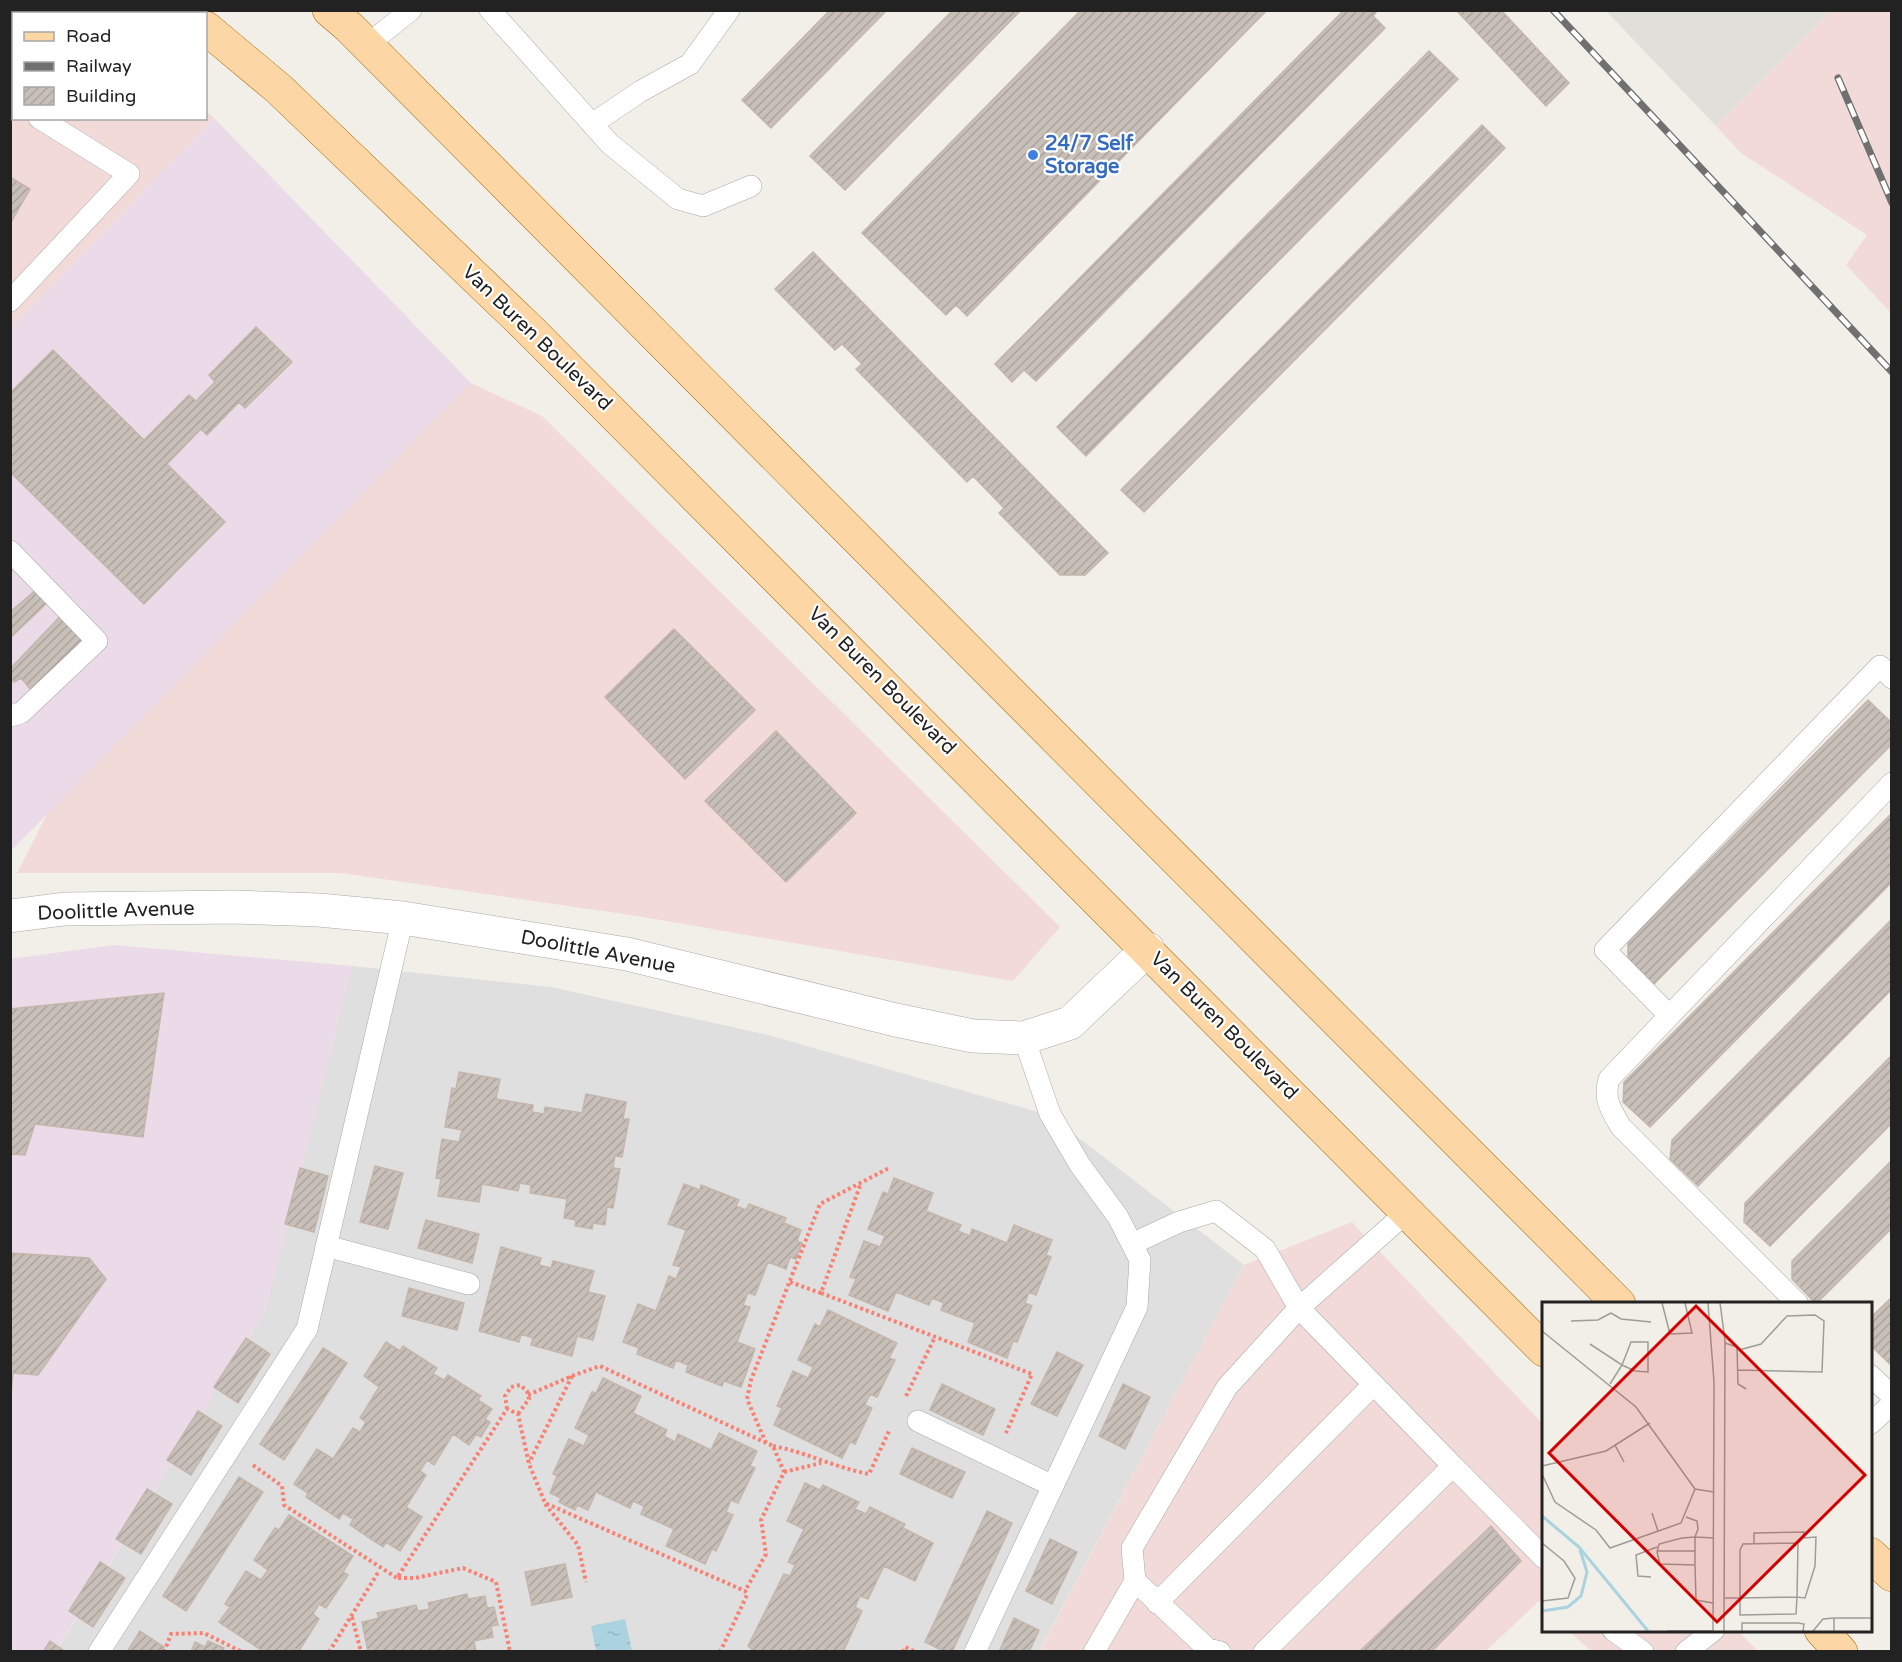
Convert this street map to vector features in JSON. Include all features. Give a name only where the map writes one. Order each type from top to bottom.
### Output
[{"type":"main road","points":[[329,10],[367,45],[1241,927],[1617,1302]]},
{"type":"main road","name":"Van Buren Boulevard","points":[[207,29],[279,89],[530,329],[1149,949],[1542,1348]]},
{"type":"main road","points":[[1872,1556],[1892,1575]]},
{"type":"main road","points":[[1823,1632],[1841,1652]]},
{"type":"street","name":"Doolittle Avenue","points":[[10,916],[64,909],[234,907],[319,910],[403,918],[627,954],[896,1020],[973,1036],[1024,1038],[1070,1023],[1149,949]]},
{"type":"lane","points":[[367,45],[411,10]]},
{"type":"lane","points":[[489,10],[610,144],[678,199],[703,207],[751,186]]},
{"type":"lane","points":[[592,124],[641,91],[690,64],[729,10]]},
{"type":"lane","points":[[10,301],[129,174],[42,120]]},
{"type":"lane","points":[[10,551],[98,641],[21,713],[10,716]]},
{"type":"lane","points":[[1669,1015],[1605,950],[1880,666],[1892,678]]},
{"type":"lane","points":[[1796,1302],[1621,1127],[1608,1105],[1605,1092],[1609,1079],[1892,783]]},
{"type":"lane","points":[[99,1652],[307,1329],[403,918]]},
{"type":"lane","points":[[975,1652],[1137,1307],[1140,1260],[1118,1216],[1080,1165],[1050,1114],[1024,1038]]},
{"type":"lane","points":[[1132,1244],[1179,1222],[1216,1211],[1265,1249],[1299,1308],[1453,1466],[1517,1543],[1542,1557]]},
{"type":"lane","points":[[1094,1652],[1135,1581],[1132,1548],[1227,1387],[1299,1308],[1408,1211]]},
{"type":"lane","points":[[326,1246],[469,1284]]},
{"type":"lane","points":[[1872,1378],[1892,1396]]},
{"type":"lane","points":[[1157,1603],[1373,1385]]},
{"type":"lane","points":[[1872,1422],[1892,1404]]},
{"type":"lane","points":[[918,1421],[1053,1486]]},
{"type":"lane","points":[[1264,1652],[1453,1466]]},
{"type":"lane","points":[[1135,1581],[1208,1649],[1220,1652]]},
{"type":"lane","points":[[1616,1632],[1643,1652]]},
{"type":"lane","points":[[1686,1652],[1711,1632]]},
{"type":"path","points":[[766,1443],[747,1399],[751,1380],[820,1204],[890,1168]]},
{"type":"path","points":[[821,1293],[861,1182]]},
{"type":"path","points":[[790,1282],[1032,1374],[994,1458]]},
{"type":"path","points":[[904,1400],[934,1337]]},
{"type":"path","points":[[528,1395],[600,1366],[766,1443],[796,1450],[824,1462],[869,1474],[894,1421]]},
{"type":"path","points":[[529,1464],[572,1376]]},
{"type":"path","points":[[397,1578],[507,1409],[506,1396],[511,1387],[520,1385],[529,1399],[518,1414],[529,1464],[545,1503],[578,1545],[586,1582]]},
{"type":"path","points":[[507,1409],[518,1414]]},
{"type":"path","points":[[720,1652],[747,1595],[745,1592],[766,1554],[761,1520],[784,1472],[774,1446]]},
{"type":"path","points":[[228,1450],[282,1486],[284,1505],[397,1578],[414,1578],[463,1568],[496,1582],[510,1652]]},
{"type":"path","points":[[784,1472],[824,1462]]},
{"type":"path","points":[[545,1503],[745,1592]]},
{"type":"path","points":[[329,1652],[379,1571]]},
{"type":"path","points":[[352,1617],[361,1652]]},
{"type":"path","points":[[164,1652],[171,1634],[204,1633],[242,1652]]},
{"type":"path","points":[[903,1652],[905,1647],[916,1652]]},
{"type":"shaded area","points":[[11,11],[74,11],[76,12],[12,12],[12,120],[207,120],[207,112],[214,118],[11,328]]},
{"type":"shaded area","points":[[1606,11],[1831,11],[1716,126]]},
{"type":"shaded area","points":[[1831,11],[1891,11],[1891,313],[1846,265],[1867,235],[1741,153],[1716,126]]},
{"type":"shaded area","points":[[214,118],[471,383],[11,851],[11,328]]},
{"type":"shaded area","points":[[471,383],[542,416],[1060,927],[1013,981],[637,916],[341,873],[17,873],[77,755]]},
{"type":"shaded area","points":[[114,945],[352,966],[266,1309],[56,1651],[11,1651],[10,959]]},
{"type":"shaded area","points":[[352,966],[551,987],[768,1035],[1049,1115],[1244,1265],[1039,1651],[56,1652],[266,1309]]},
{"type":"shaded area","points":[[1352,1222],[1542,1423],[1542,1604],[1539,1601],[1486,1651],[1039,1652],[1244,1265]]},
{"type":"shaded area","points":[[1570,1632],[1739,1632],[1756,1649],[1753,1652],[1591,1651]]},
{"type":"water","points":[[625,1619],[632,1651],[596,1651],[591,1626]]},
{"type":"building","points":[[830,10],[887,10],[771,128],[742,100]]},
{"type":"building","points":[[953,10],[1021,10],[845,190],[810,156]]},
{"type":"building","points":[[1081,10],[1267,10],[967,316],[956,305],[946,315],[862,233]]},
{"type":"building","points":[[1344,10],[1378,10],[1373,16],[1385,28],[1036,381],[1024,370],[1012,382],[995,364]]},
{"type":"building","points":[[1456,10],[1501,10],[1569,83],[1546,106]]},
{"type":"building","points":[[1429,51],[1458,79],[1086,456],[1057,427]]},
{"type":"building","points":[[1482,125],[1505,148],[1144,512],[1121,490]]},
{"type":"building","points":[[10,177],[30,189],[10,224]]},
{"type":"building","points":[[813,252],[1108,553],[1085,575],[1060,575],[999,513],[1004,508],[973,476],[967,482],[856,369],[862,364],[842,344],[835,350],[775,289]]},
{"type":"building","points":[[256,327],[292,362],[245,408],[239,402],[207,435],[201,429],[167,464],[225,522],[144,604],[10,472],[10,393],[53,350],[144,440],[189,395],[196,401],[215,382],[209,375]]},
{"type":"building","points":[[37,589],[49,601],[10,638],[10,612]]},
{"type":"building","points":[[67,609],[90,633],[32,691],[21,678],[14,682],[10,677],[10,669]]},
{"type":"building","points":[[674,629],[755,710],[685,779],[605,697]]},
{"type":"building","points":[[1868,700],[1892,723],[1892,744],[1653,985],[1628,960],[1628,942]]},
{"type":"building","points":[[776,731],[856,813],[786,882],[705,801]]},
{"type":"building","points":[[1892,813],[1892,882],[1650,1127],[1623,1102],[1624,1082]]},
{"type":"building","points":[[1892,919],[1892,989],[1698,1186],[1670,1159],[1672,1140]]},
{"type":"building","points":[[164,993],[143,1137],[35,1124],[25,1155],[10,1154],[10,1009]]},
{"type":"building","points":[[1892,1055],[1892,1123],[1770,1246],[1744,1222],[1745,1203]]},
{"type":"building","points":[[459,1072],[500,1079],[496,1099],[533,1105],[532,1112],[544,1114],[545,1107],[582,1113],[586,1094],[626,1102],[623,1119],[629,1119],[622,1157],[615,1156],[613,1168],[620,1169],[613,1208],[607,1207],[605,1225],[593,1223],[592,1229],[575,1226],[576,1220],[564,1218],[567,1199],[530,1193],[531,1185],[520,1183],[518,1191],[482,1184],[479,1202],[438,1196],[441,1179],[436,1178],[442,1139],[459,1142],[462,1130],[445,1127],[452,1088],[456,1089]]},
{"type":"building","points":[[1892,1160],[1892,1228],[1818,1302],[1814,1302],[1792,1279],[1792,1261]]},
{"type":"building","points":[[375,1166],[403,1173],[388,1229],[360,1222]]},
{"type":"building","points":[[300,1168],[328,1176],[314,1232],[285,1224]]},
{"type":"building","points":[[894,1178],[933,1193],[926,1211],[961,1225],[958,1231],[970,1236],[972,1229],[1007,1243],[1014,1225],[1052,1240],[1046,1255],[1051,1257],[1036,1295],[1029,1292],[1025,1303],[1032,1306],[1017,1342],[1013,1341],[1007,1358],[968,1342],[975,1323],[941,1310],[944,1303],[932,1298],[929,1305],[896,1292],[888,1311],[849,1295],[856,1279],[850,1277],[864,1241],[880,1247],[885,1236],[868,1229],[883,1192],[888,1194]]},
{"type":"building","points":[[684,1184],[700,1190],[701,1185],[739,1200],[736,1206],[746,1210],[749,1204],[786,1218],[784,1223],[801,1230],[797,1241],[802,1243],[796,1259],[790,1257],[786,1269],[768,1262],[755,1295],[748,1293],[743,1305],[750,1307],[737,1342],[755,1349],[741,1387],[724,1381],[722,1386],[686,1372],[688,1365],[676,1360],[673,1368],[637,1354],[639,1348],[623,1342],[638,1304],[656,1311],[669,1276],[676,1279],[681,1267],[673,1265],[686,1230],[668,1224]]},
{"type":"building","points":[[426,1220],[479,1234],[472,1263],[418,1248]]},
{"type":"building","points":[[501,1247],[541,1258],[539,1265],[551,1268],[553,1261],[594,1271],[588,1292],[605,1296],[593,1340],[577,1336],[572,1356],[531,1345],[533,1338],[521,1334],[519,1342],[479,1331]]},
{"type":"building","points":[[10,1253],[89,1258],[106,1279],[38,1375],[13,1373],[10,1405]]},
{"type":"building","points":[[409,1288],[464,1303],[457,1330],[402,1316]]},
{"type":"building","points":[[1892,1297],[1892,1366],[1872,1347],[1872,1316]]},
{"type":"building","points":[[828,1310],[897,1343],[889,1358],[895,1360],[877,1397],[870,1394],[865,1405],[872,1408],[855,1444],[850,1442],[842,1458],[774,1425],[782,1408],[777,1406],[793,1371],[808,1378],[813,1367],[798,1360],[815,1324],[820,1327]]},
{"type":"building","points":[[246,1338],[270,1354],[238,1403],[214,1387]]},
{"type":"building","points":[[386,1342],[400,1351],[403,1346],[437,1368],[433,1374],[444,1380],[448,1375],[481,1396],[478,1400],[492,1409],[485,1419],[490,1422],[481,1437],[476,1434],[469,1445],[453,1434],[434,1465],[427,1460],[420,1471],[426,1475],[406,1507],[422,1517],[400,1551],[386,1542],[383,1547],[350,1525],[353,1519],[343,1513],[339,1519],[306,1497],[308,1493],[294,1484],[317,1449],[333,1459],[353,1428],[360,1432],[366,1422],[360,1418],[379,1387],[364,1376]]},
{"type":"building","points":[[323,1348],[347,1363],[284,1460],[260,1444]]},
{"type":"building","points":[[1057,1352],[1083,1365],[1057,1416],[1031,1404]]},
{"type":"building","points":[[603,1378],[641,1396],[633,1413],[667,1430],[664,1436],[675,1442],[678,1434],[711,1450],[719,1433],[757,1451],[750,1466],[755,1468],[738,1503],[731,1500],[726,1512],[733,1515],[716,1551],[712,1549],[705,1564],[666,1546],[674,1529],[641,1514],[644,1506],[633,1501],[630,1508],[596,1492],[588,1510],[577,1505],[575,1510],[559,1502],[561,1498],[550,1493],[557,1476],[553,1474],[569,1439],[584,1446],[589,1435],[575,1428],[592,1392],[596,1393]]},
{"type":"building","points":[[942,1384],[995,1409],[983,1435],[930,1410]]},
{"type":"building","points":[[1123,1384],[1150,1397],[1125,1449],[1099,1436]]},
{"type":"building","points":[[198,1411],[222,1426],[191,1475],[167,1460]]},
{"type":"building","points":[[912,1448],[965,1472],[952,1498],[900,1474]]},
{"type":"building","points":[[239,1477],[263,1492],[186,1611],[163,1596]]},
{"type":"building","points":[[805,1483],[820,1490],[823,1485],[859,1502],[855,1509],[866,1514],[870,1507],[905,1524],[903,1528],[933,1543],[915,1581],[884,1566],[868,1599],[860,1596],[855,1607],[862,1611],[843,1652],[755,1652],[748,1646],[784,1574],[790,1576],[795,1565],[788,1562],[804,1529],[787,1521]]},
{"type":"building","points":[[147,1489],[172,1504],[141,1554],[116,1539]]},
{"type":"building","points":[[987,1511],[1012,1523],[952,1652],[945,1652],[925,1642]]},
{"type":"building","points":[[289,1515],[353,1556],[343,1572],[348,1575],[326,1608],[319,1604],[313,1614],[319,1619],[299,1651],[295,1648],[293,1652],[264,1652],[219,1622],[230,1607],[225,1604],[246,1571],[261,1580],[268,1570],[254,1560],[275,1528],[279,1530]]},
{"type":"building","points":[[1491,1526],[1521,1561],[1431,1652],[1359,1652]]},
{"type":"building","points":[[1050,1539],[1077,1552],[1052,1604],[1026,1591]]},
{"type":"building","points":[[100,1562],[125,1578],[93,1627],[69,1611]]},
{"type":"building","points":[[565,1564],[572,1597],[532,1605],[525,1572]]},
{"type":"building","points":[[467,1594],[468,1599],[485,1596],[487,1608],[494,1607],[498,1625],[491,1626],[493,1637],[474,1641],[476,1652],[368,1652],[362,1622],[379,1618],[377,1613],[416,1605],[418,1611],[430,1609],[428,1603]]},
{"type":"building","points":[[1014,1618],[1039,1630],[1029,1652],[999,1652]]},
{"type":"building","points":[[140,1631],[164,1647],[161,1652],[127,1652]]},
{"type":"building","points":[[50,1641],[66,1652],[43,1652]]},
{"type":"building","points":[[208,1641],[224,1648],[223,1652],[191,1652],[195,1642],[205,1647]]},
{"type":"railway","points":[[1553,10],[1892,372]]},
{"type":"railway","points":[[1838,78],[1892,203]]},
{"type":"place","name":"24/7 Self Storage","points":[[1033,155]]}]
